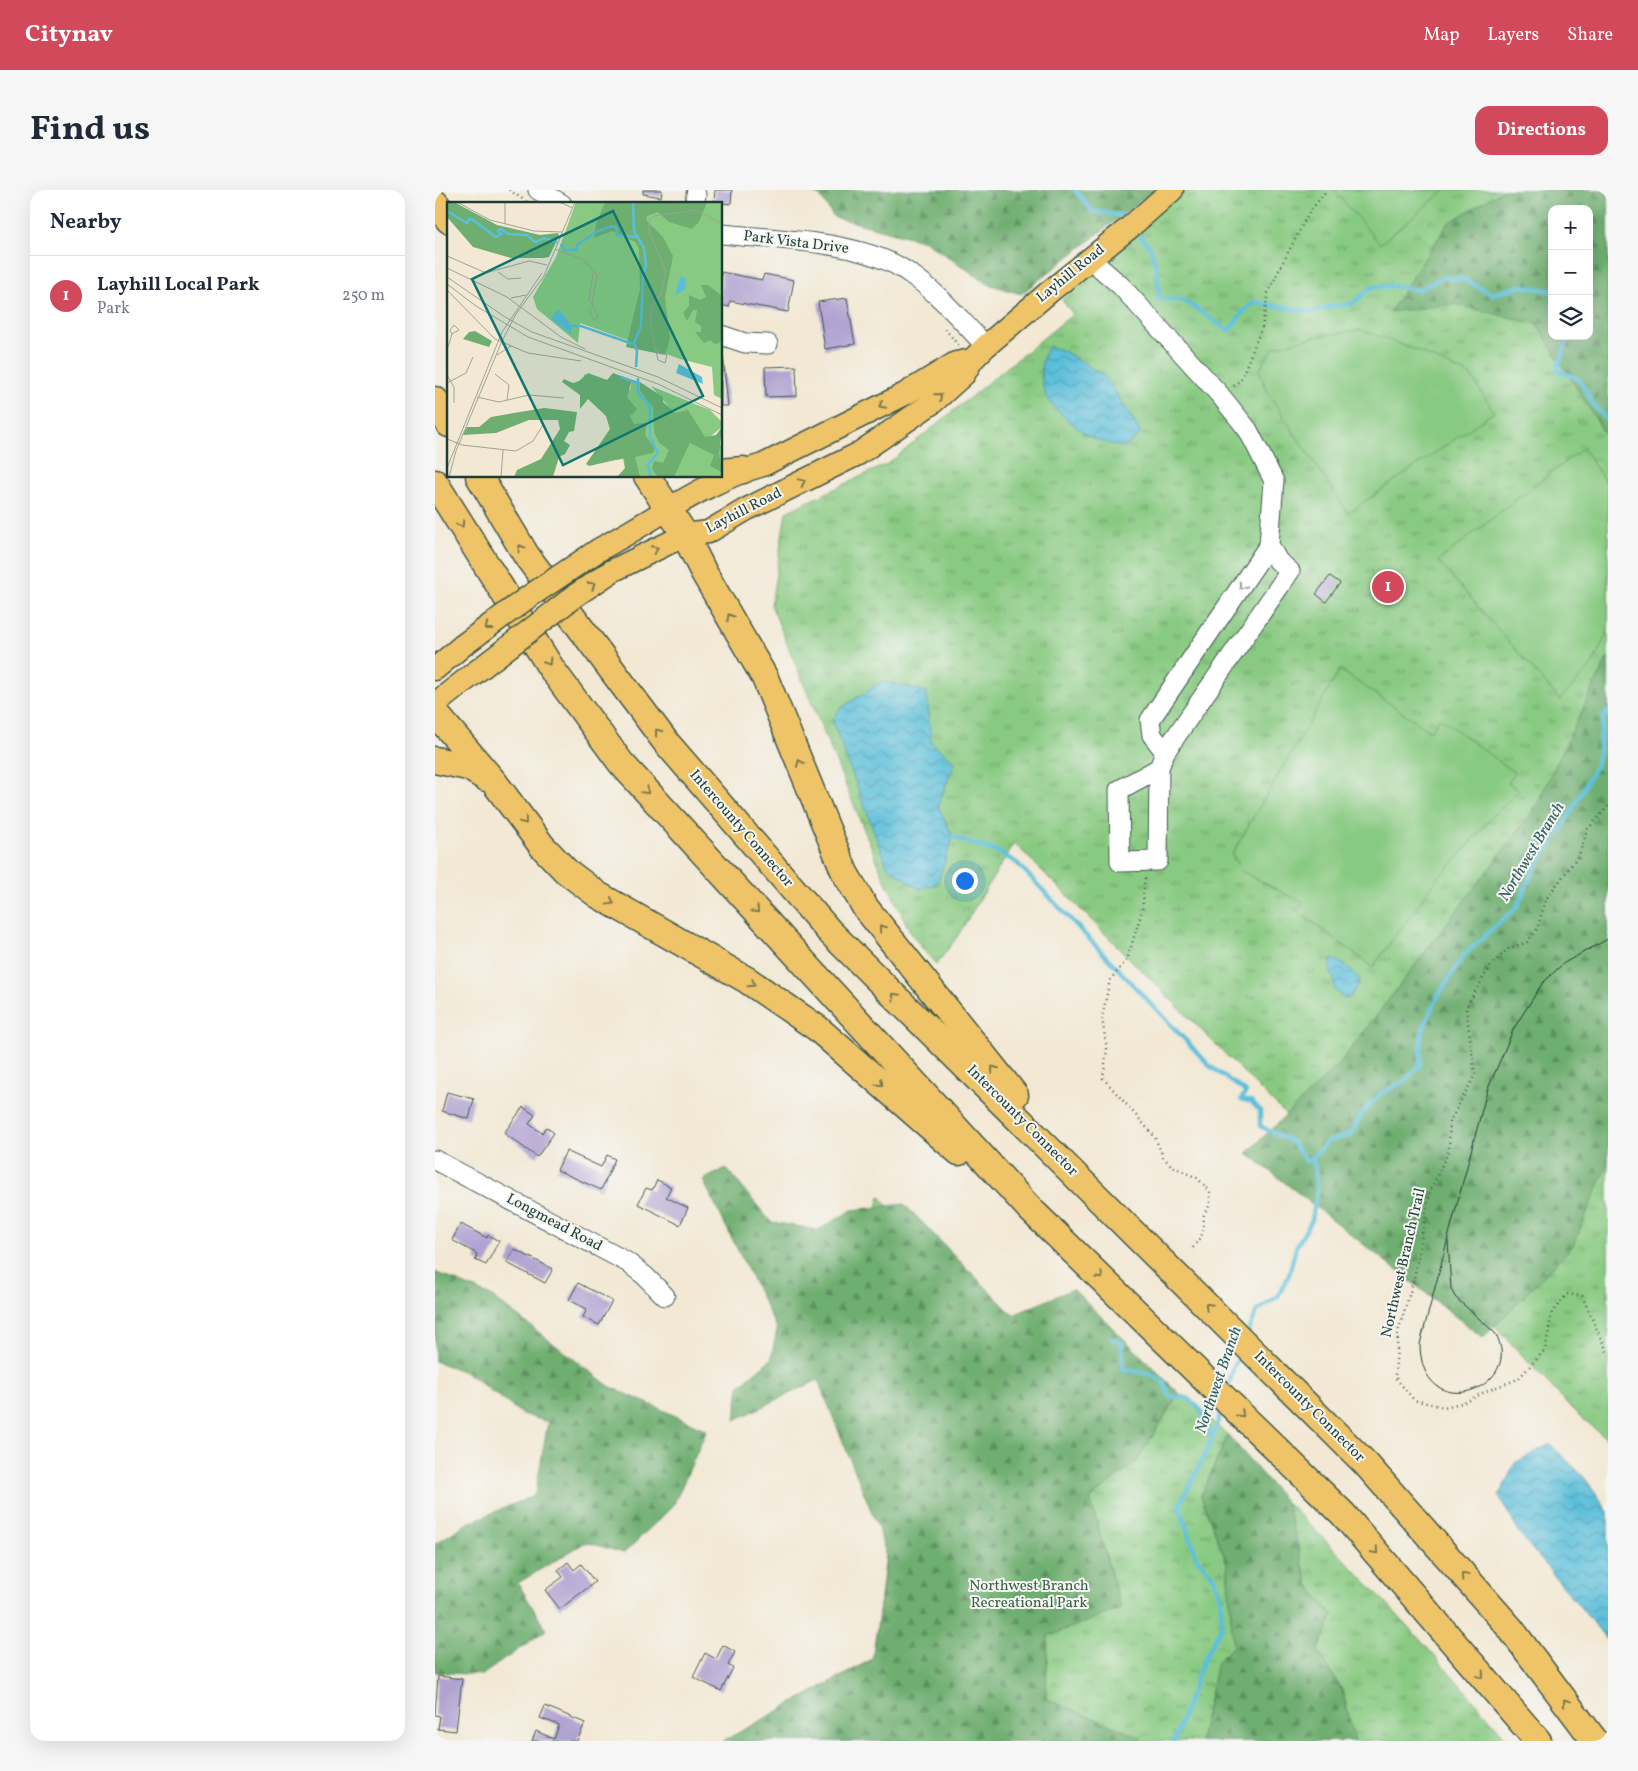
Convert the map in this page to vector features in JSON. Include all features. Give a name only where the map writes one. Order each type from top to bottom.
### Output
[{"type":"highway","points":[[435,203],[447,218]]},
{"type":"highway","points":[[435,400],[447,421]]},
{"type":"highway","name":"Intercounty Connector","points":[[480,478],[526,555],[665,741],[829,931],[1366,1464],[1510,1628],[1595,1741]]},
{"type":"highway","points":[[648,478],[685,535],[703,571],[765,678],[845,873],[865,907],[1090,1189]]},
{"type":"highway","points":[[435,483],[551,668],[621,763],[1029,1208],[1343,1514],[1538,1741]]},
{"type":"highway","points":[[435,714],[494,782],[542,846],[566,870],[598,895],[747,980],[817,1028],[949,1144],[1029,1208]]},
{"type":"highway","points":[[435,760],[468,767],[494,782]]},
{"type":"main road","name":"Layhill Road","points":[[435,704],[576,595],[612,571],[685,535],[708,532],[747,509],[858,454],[932,403],[964,374],[979,353],[1171,190]]},
{"type":"main road","name":"Layhill Road","points":[[732,471],[763,464],[905,394],[956,363],[979,353]]},
{"type":"main road","name":"Layhill Road","points":[[435,669],[462,646],[527,598],[600,549],[720,478]]},
{"type":"street","points":[[538,190],[559,202]]},
{"type":"street","name":"Park Vista Drive","points":[[723,234],[833,245],[879,258],[907,271],[933,291],[979,353]]},
{"type":"street","points":[[1090,259],[1127,292],[1220,395],[1248,430],[1274,481],[1269,545],[1150,720],[1152,735],[1162,760],[1158,861],[1120,862],[1119,790],[1162,760],[1290,571],[1278,561],[1269,545]]},
{"type":"street","points":[[723,336],[745,343],[768,344]]},
{"type":"street","name":"Longmead Road","points":[[435,1160],[627,1262],[645,1276],[665,1296]]},
{"type":"path","points":[[509,190],[526,202]]},
{"type":"path","points":[[1241,379],[1262,327],[1268,293],[1308,214],[1327,190]]},
{"type":"path","name":"Northwest Branch Trail","points":[[1608,806],[1588,829],[1579,855],[1546,899],[1537,929],[1527,942],[1509,949],[1491,965],[1466,1006],[1475,1075],[1450,1121],[1449,1150],[1430,1191],[1414,1279],[1398,1332],[1395,1377],[1414,1400],[1444,1407],[1466,1402],[1486,1391],[1518,1379],[1545,1350],[1552,1313],[1567,1294],[1582,1296],[1608,1354]]},
{"type":"path","points":[[1145,876],[1142,911],[1127,960],[1110,980],[1102,1018],[1107,1049],[1103,1078],[1155,1137],[1163,1157],[1172,1166],[1197,1178],[1210,1191],[1210,1205],[1204,1213],[1203,1233],[1192,1249]]},
{"type":"green space","points":[[805,190],[1154,190],[1021,294],[988,284],[925,241],[834,217],[820,196]]},
{"type":"green space","points":[[1180,190],[1608,190],[1608,1440],[1574,1411],[1468,1297],[1014,843],[957,937],[936,965],[912,935],[884,878],[771,605],[786,512],[889,463],[1073,314],[1062,300],[1117,243]]},
{"type":"green space","points":[[1334,190],[1445,190],[1380,244]]},
{"type":"green space","points":[[1504,190],[1608,190],[1608,439],[1537,324],[1454,304],[1390,312],[1448,223]]},
{"type":"green space","points":[[1361,330],[1414,349],[1471,376],[1494,412],[1348,513],[1268,393],[1259,370],[1274,347],[1319,336]]},
{"type":"green space","points":[[1583,448],[1608,486],[1608,631],[1592,665],[1560,700],[1438,561]]},
{"type":"green space","points":[[1608,657],[1608,1163],[1573,1246],[1483,1338],[1247,1153],[1340,1063],[1534,810]]},
{"type":"green space","points":[[1340,670],[1430,731],[1440,718],[1515,773],[1508,783],[1519,791],[1495,813],[1446,871],[1440,875],[1373,967],[1297,911],[1303,903],[1241,871],[1232,854]]},
{"type":"green space","name":"Northwest Branch Recreational Park","points":[[726,1168],[771,1222],[818,1230],[852,1210],[904,1204],[1013,1315],[1073,1289],[1179,1393],[1137,1461],[1090,1499],[1121,1609],[1048,1636],[1046,1699],[1142,1738],[1139,1741],[723,1741],[872,1660],[887,1558],[879,1530],[818,1380],[735,1420],[739,1386],[771,1359],[777,1329],[703,1180]]},
{"type":"green space","name":"Northwest Branch Recreational Park","points":[[880,1196],[981,1336],[1118,1476],[1137,1461],[1179,1393],[1228,1435],[1201,1496],[1227,1563],[1229,1590],[1347,1708],[1342,1690],[1318,1651],[1333,1616],[1308,1584],[1286,1502],[1401,1618],[1509,1741],[725,1741],[874,1658],[899,1439],[860,1274]]},
{"type":"green space","points":[[435,1272],[491,1296],[609,1386],[707,1430],[673,1506],[624,1553],[586,1542],[518,1583],[546,1630],[482,1675],[435,1672],[435,1544],[466,1524],[535,1495],[548,1422],[522,1414],[467,1373],[435,1361]]},
{"type":"green space","points":[[1228,1435],[1286,1502],[1308,1584],[1333,1616],[1318,1651],[1342,1690],[1355,1741],[1200,1741],[1217,1662],[1233,1646],[1227,1563],[1201,1496]]},
{"type":"water","points":[[1049,346],[1066,352],[1107,378],[1141,433],[1124,448],[1090,437],[1060,413],[1047,398],[1043,385],[1042,364],[1045,352]]},
{"type":"water","points":[[883,681],[927,692],[931,742],[955,762],[938,806],[953,837],[937,884],[919,889],[887,866],[832,720],[841,708]]},
{"type":"water","points":[[1331,959],[1343,964],[1359,978],[1358,985],[1349,998],[1344,999],[1334,989],[1334,978],[1330,974]]},
{"type":"water","points":[[1550,1444],[1585,1478],[1608,1512],[1608,1641],[1519,1533],[1499,1496],[1515,1463]]},
{"type":"building","points":[[643,190],[662,190],[661,197],[643,194]]},
{"type":"building","points":[[715,190],[732,190],[731,204],[714,202]]},
{"type":"building","points":[[723,272],[762,280],[764,274],[794,280],[788,312],[730,301],[729,307],[723,306]]},
{"type":"building","points":[[847,298],[855,344],[825,349],[818,302]]},
{"type":"building","points":[[723,357],[728,406],[723,406]]},
{"type":"building","points":[[796,366],[797,396],[766,397],[765,367]]},
{"type":"building","points":[[1330,576],[1340,583],[1326,602],[1316,594]]},
{"type":"building","points":[[447,1092],[474,1099],[469,1119],[442,1111]]},
{"type":"building","points":[[523,1107],[535,1115],[529,1124],[542,1133],[546,1127],[554,1133],[537,1157],[504,1133]]},
{"type":"building","points":[[566,1151],[601,1167],[607,1155],[615,1159],[601,1190],[557,1170]]},
{"type":"building","points":[[657,1180],[671,1187],[666,1197],[688,1208],[680,1225],[638,1204],[646,1188],[652,1190]]},
{"type":"building","points":[[461,1224],[487,1238],[488,1235],[499,1241],[486,1265],[475,1260],[477,1254],[452,1240]]},
{"type":"building","points":[[514,1249],[553,1269],[545,1283],[507,1263]]},
{"type":"building","points":[[578,1283],[612,1301],[599,1325],[583,1317],[587,1309],[569,1300]]},
{"type":"building","points":[[568,1562],[574,1570],[581,1564],[595,1582],[560,1609],[545,1590],[563,1577],[558,1570]]},
{"type":"building","points":[[723,1645],[735,1652],[728,1665],[733,1668],[721,1691],[693,1677],[705,1653],[716,1659]]},
{"type":"building","points":[[438,1676],[462,1679],[456,1731],[438,1729],[440,1716],[435,1715]]},
{"type":"building","points":[[545,1706],[585,1723],[577,1741],[532,1741],[536,1731],[554,1739],[559,1725],[540,1718]]},
{"type":"waterway","points":[[1075,190],[1092,211],[1124,216],[1128,222]]},
{"type":"waterway","points":[[1136,231],[1151,249],[1157,272],[1159,299],[1183,300],[1229,331],[1242,313],[1254,302],[1312,312],[1333,306],[1352,304],[1372,287],[1396,286],[1418,290],[1443,277],[1463,279],[1492,294],[1522,286],[1548,290]]},
{"type":"waterway","points":[[1568,340],[1557,370],[1580,380],[1594,406],[1608,421]]},
{"type":"waterway","name":"Northwest Branch","points":[[1247,1335],[1257,1311],[1278,1296],[1289,1275],[1296,1247],[1312,1220],[1317,1190],[1313,1157],[1328,1141],[1351,1135],[1363,1112],[1380,1094],[1406,1080],[1420,1065],[1422,1031],[1438,996],[1465,954],[1517,907],[1533,871],[1562,828],[1597,764],[1603,718],[1608,712]]},
{"type":"waterway","points":[[953,837],[998,852],[1017,863],[1211,1067],[1246,1092],[1241,1099],[1251,1102],[1260,1110],[1260,1126],[1292,1142],[1306,1161],[1313,1157]]},
{"type":"waterway","points":[[1112,1339],[1122,1343],[1123,1369],[1151,1374],[1163,1381],[1170,1396],[1188,1398],[1201,1410],[1213,1439]]},
{"type":"waterway","name":"Northwest Branch","points":[[1228,1389],[1233,1369],[1241,1351]]},
{"type":"waterway","name":"Northwest Branch","points":[[1174,1741],[1202,1663],[1222,1625],[1220,1592],[1211,1573],[1197,1559],[1179,1505],[1209,1446],[1222,1408]]},
{"type":"tram line","points":[[1448,1241],[1451,1289],[1455,1297],[1495,1333],[1501,1352],[1497,1369],[1486,1383],[1470,1391],[1453,1392],[1437,1386],[1425,1370],[1420,1344],[1487,1091],[1514,1028],[1542,984],[1564,963],[1608,939]]},
{"type":"place","name":"Layhill Local Park","points":[[1388,587]]}]
